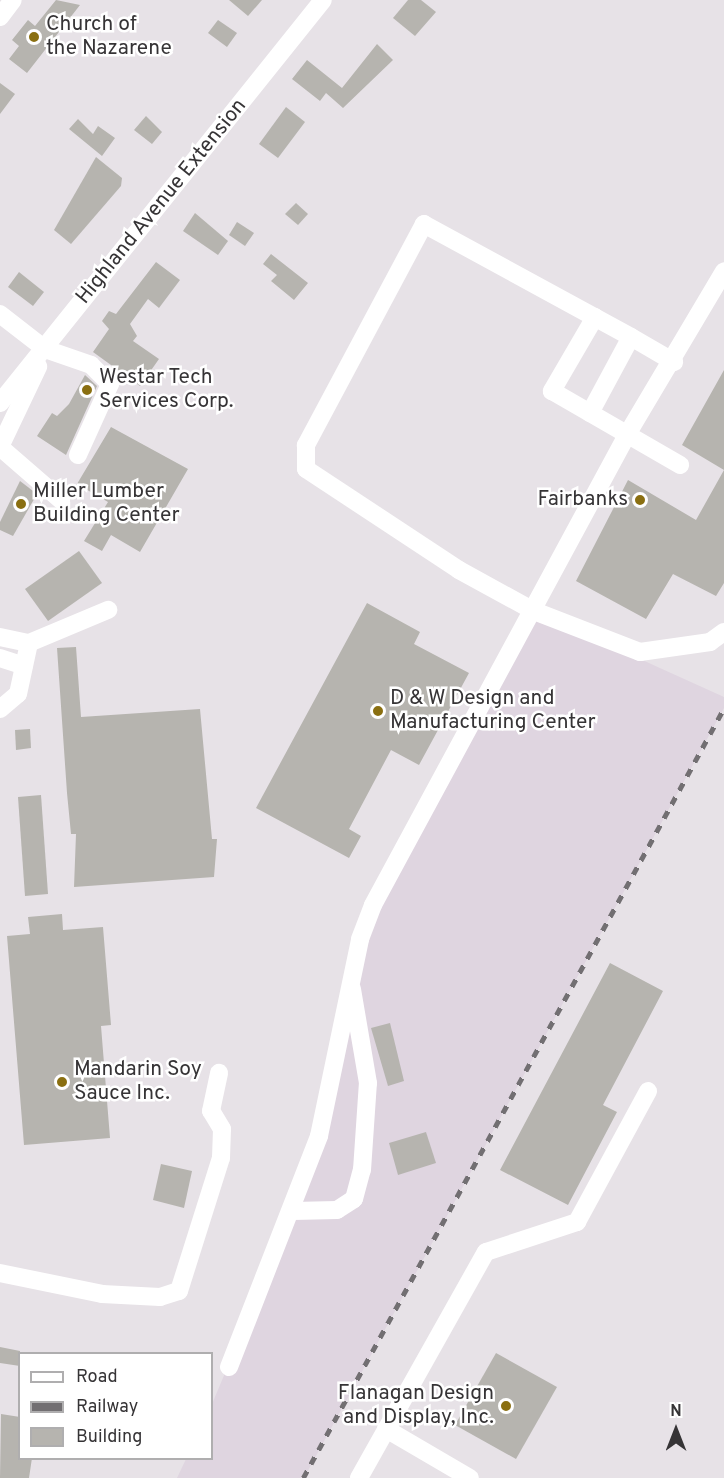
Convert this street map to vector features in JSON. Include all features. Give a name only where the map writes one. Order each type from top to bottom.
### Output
[{"type":"street","points":[[0,17],[13,0]]},
{"type":"street","name":"Highland Avenue Extension","points":[[0,403],[323,0]]},
{"type":"street","points":[[674,362],[424,224],[306,445],[306,469],[459,570],[534,610],[640,652],[710,642],[724,632]]},
{"type":"street","points":[[229,1366],[293,1211],[318,1136],[351,985],[373,905],[628,433],[674,362],[724,271]]},
{"type":"street","points":[[0,314],[45,349],[91,365],[110,384],[78,455]]},
{"type":"street","points":[[595,317],[552,391],[680,465]]},
{"type":"street","points":[[590,413],[631,337]]},
{"type":"street","points":[[45,349],[0,447],[61,500]]},
{"type":"street","points":[[0,637],[28,644],[108,610]]},
{"type":"street","points":[[0,709],[18,694],[28,644]]},
{"type":"street","points":[[0,658],[24,666]]},
{"type":"street","points":[[293,1211],[337,1210],[354,1199],[362,1170],[368,1083],[351,985]]},
{"type":"street","points":[[0,1273],[102,1294],[160,1297],[179,1291],[220,1158],[222,1129],[211,1111],[219,1073]]},
{"type":"street","points":[[359,1478],[486,1252],[577,1222],[648,1091]]},
{"type":"street","points":[[390,1421],[470,1478]]},
{"type":"shaded area","points":[[534,611],[724,697],[724,708],[304,1478],[177,1478],[186,1460],[213,1460],[213,1402],[293,1211],[356,939]]},
{"type":"building","name":"Church of the Nazarene","points":[[56,0],[80,5],[27,73],[9,59],[19,46],[12,40],[28,20],[35,26]]},
{"type":"building","points":[[229,0],[262,0],[248,16]]},
{"type":"building","points":[[408,0],[421,0],[436,12],[415,36],[393,18]]},
{"type":"building","points":[[218,20],[237,33],[227,47],[208,33]]},
{"type":"building","points":[[377,44],[393,60],[343,108],[326,93],[320,101],[292,79],[307,60],[342,88]]},
{"type":"building","points":[[0,83],[15,94],[0,114]]},
{"type":"building","points":[[286,107],[305,122],[278,158],[259,144]]},
{"type":"building","points":[[146,116],[162,132],[152,144],[134,130]]},
{"type":"building","points":[[78,119],[93,134],[98,126],[115,138],[102,156],[69,129]]},
{"type":"building","points":[[96,157],[122,178],[121,186],[71,244],[54,230]]},
{"type":"building","points":[[296,203],[308,214],[298,225],[285,214]]},
{"type":"building","points":[[195,213],[228,241],[218,255],[183,231]]},
{"type":"building","points":[[237,222],[254,233],[245,246],[229,235]]},
{"type":"building","points":[[271,254],[308,283],[294,300],[271,281],[277,275],[263,264]]},
{"type":"building","points":[[156,262],[180,280],[159,308],[148,299],[130,324],[137,336],[133,341],[159,359],[140,386],[93,352],[109,329],[102,321],[109,311],[116,314]]},
{"type":"building","points":[[19,272],[44,292],[33,306],[8,287]]},
{"type":"building","points":[[724,370],[724,470],[682,445]]},
{"type":"building","points":[[85,375],[97,386],[66,455],[37,436],[52,413],[57,416],[69,404]]},
{"type":"building","points":[[111,427],[188,469],[140,552],[111,535],[102,551],[84,541],[108,502],[77,484]]},
{"type":"building","name":"Fairbanks","points":[[724,470],[724,583],[716,596],[673,574],[646,619],[576,581],[628,480],[696,520]]},
{"type":"building","name":"Miller Lumber Building Center","points":[[20,481],[37,494],[13,536],[0,530],[0,522]]},
{"type":"building","name":"Miller Lumber Building Center","points":[[79,551],[102,583],[48,621],[25,589]]},
{"type":"building","name":"D & W Design and Manufacturing Center","points":[[367,603],[420,632],[414,644],[469,673],[419,765],[391,750],[349,829],[361,836],[349,858],[256,808]]},
{"type":"building","points":[[76,647],[81,717],[200,709],[212,839],[217,839],[214,877],[74,887],[76,834],[71,834],[57,648]]},
{"type":"building","points":[[30,729],[31,748],[16,750],[15,730]]},
{"type":"building","points":[[41,795],[48,894],[25,896],[18,797]]},
{"type":"building","name":"Mandarin Soy Sauce Inc.","points":[[62,914],[63,930],[103,927],[111,1025],[101,1026],[110,1138],[24,1145],[7,936],[30,934],[28,917]]},
{"type":"building","points":[[610,963],[663,991],[603,1105],[617,1112],[568,1205],[500,1170]]},
{"type":"building","points":[[390,1023],[404,1081],[388,1086],[371,1028]]},
{"type":"building","points":[[426,1132],[436,1163],[398,1175],[389,1143]]},
{"type":"building","points":[[161,1164],[192,1171],[184,1208],[153,1200]]},
{"type":"building","points":[[0,1347],[20,1351],[18,1352],[18,1366],[0,1363]]},
{"type":"building","name":"Flanagan Design and Display, Inc.","points":[[496,1353],[557,1387],[516,1459],[455,1425]]},
{"type":"building","points":[[1,1414],[18,1417],[18,1460],[32,1460],[29,1478],[0,1478]]},
{"type":"railway","points":[[303,1478],[724,708]]},
{"type":"place","name":"Church of the Nazarene","points":[[34,37]]},
{"type":"place","name":"Westar Tech Services Corp.","points":[[87,390]]},
{"type":"place","name":"Fairbanks","points":[[640,500]]},
{"type":"place","name":"Miller Lumber Building Center","points":[[21,504]]},
{"type":"place","name":"D & W Design and Manufacturing Center","points":[[378,711]]},
{"type":"place","name":"Mandarin Soy Sauce Inc.","points":[[62,1082]]},
{"type":"place","name":"Flanagan Design and Display, Inc.","points":[[506,1406]]}]
